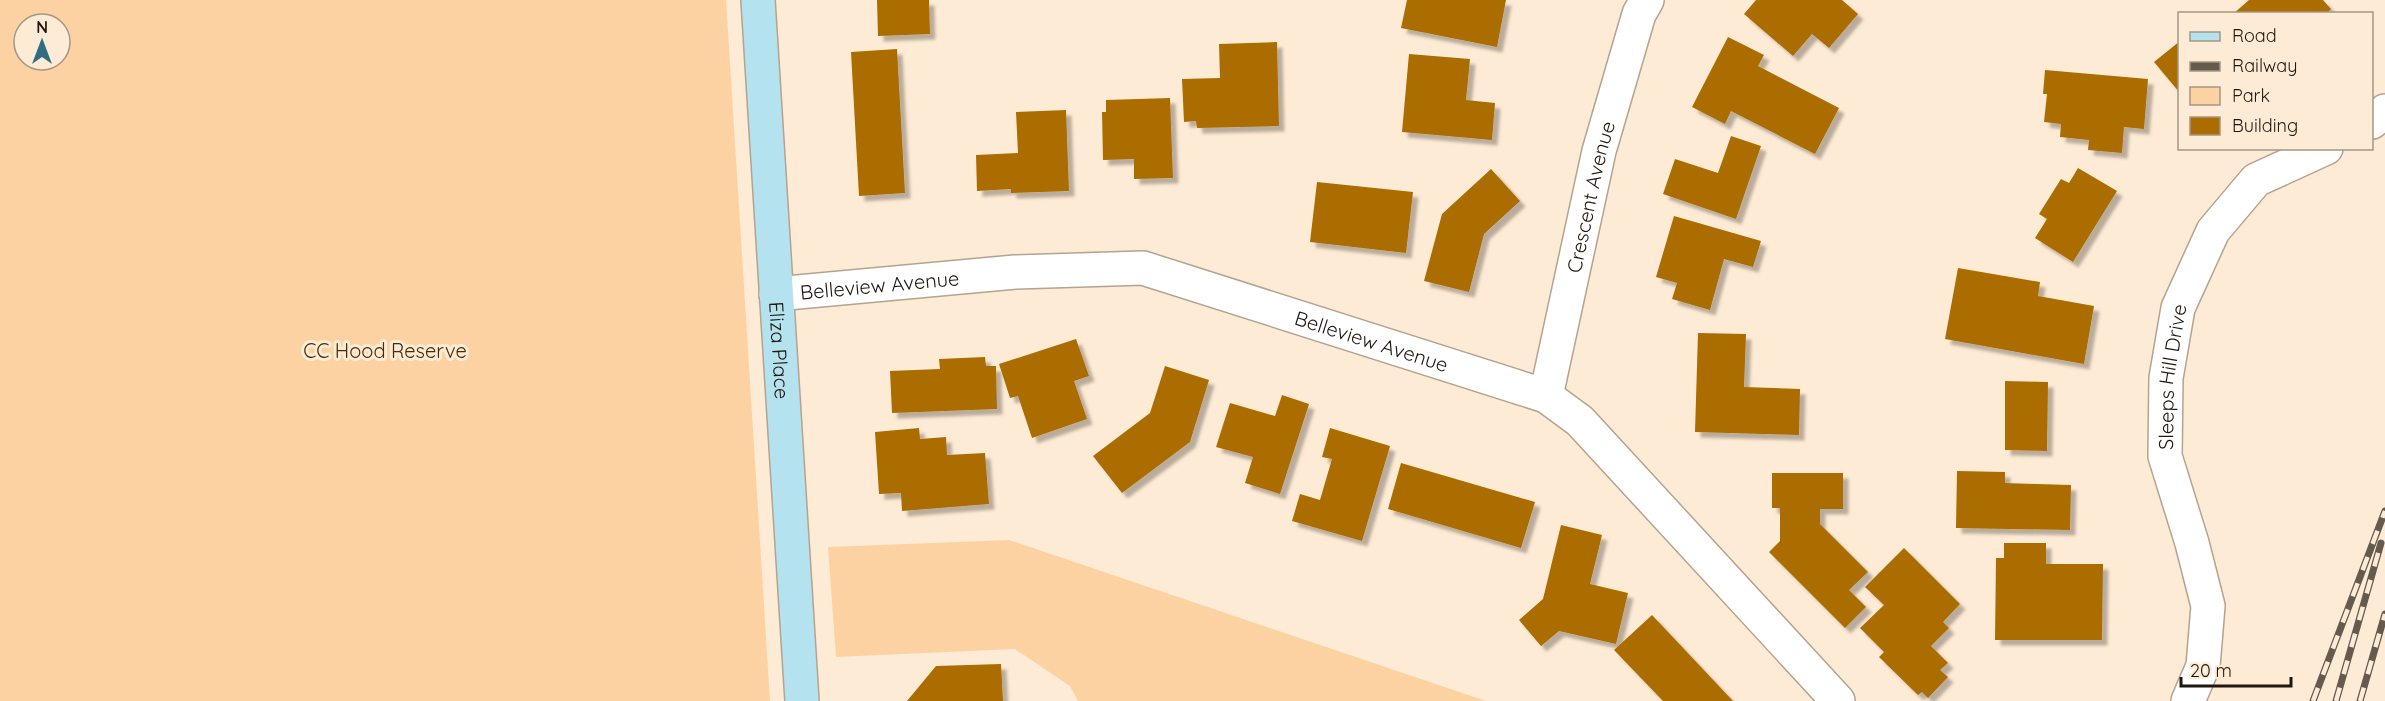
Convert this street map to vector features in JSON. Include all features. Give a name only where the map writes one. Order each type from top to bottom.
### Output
[{"type":"street","name":"Eliza Place","points":[[758,0],[802,701]]},
{"type":"street","name":"Crescent Avenue","points":[[1546,396],[1599,152],[1639,14],[1647,0]]},
{"type":"street","points":[[2373,121],[2385,111]]},
{"type":"street","name":"Sleeps Hill Drive","points":[[2188,701],[2203,666],[2208,606],[2192,543],[2165,456],[2166,378],[2178,308],[2212,231],[2256,180],[2322,150]]},
{"type":"street","name":"Belleview Avenue","points":[[776,294],[1015,272],[1143,268],[1546,396],[1580,421],[1838,701]]},
{"type":"green space","name":"CC Hood Reserve","points":[[0,0],[726,0],[770,701],[0,701]]},
{"type":"green space","points":[[1009,540],[1486,701],[1078,701],[1070,686],[1015,649],[836,657],[828,547]]},
{"type":"building","points":[[877,0],[929,0],[930,34],[878,36]]},
{"type":"building","points":[[1407,0],[1506,0],[1497,47],[1401,28]]},
{"type":"building","points":[[1756,0],[1842,0],[1858,14],[1829,48],[1812,34],[1793,56],[1744,14]]},
{"type":"building","points":[[2249,0],[2323,0],[2331,9],[2328,12],[2235,12]]},
{"type":"building","points":[[1728,37],[1764,55],[1758,66],[1839,108],[1815,154],[1731,111],[1725,124],[1692,107]]},
{"type":"building","points":[[1277,42],[1279,126],[1197,128],[1196,121],[1184,122],[1182,79],[1220,78],[1219,44]]},
{"type":"building","points":[[2178,43],[2178,91],[2154,62]]},
{"type":"building","points":[[897,49],[905,193],[859,196],[851,52]]},
{"type":"building","points":[[1409,54],[1470,59],[1466,100],[1495,103],[1492,140],[1402,132]]},
{"type":"building","points":[[2045,70],[2148,79],[2144,129],[2124,127],[2122,153],[2088,150],[2089,140],[2060,137],[2061,124],[2044,122],[2047,94],[2043,94]]},
{"type":"building","points":[[1170,98],[1173,178],[1134,179],[1134,159],[1103,160],[1102,112],[1106,112],[1106,100]]},
{"type":"building","points":[[1066,110],[1069,191],[1011,193],[1011,189],[977,191],[976,155],[1018,153],[1016,112]]},
{"type":"building","points":[[1731,136],[1761,146],[1736,219],[1663,194],[1675,159],[1718,173]]},
{"type":"building","points":[[2078,168],[2117,191],[2073,262],[2035,238],[2047,219],[2039,214],[2061,179],[2069,183]]},
{"type":"building","points":[[1491,169],[1520,201],[1484,234],[1469,292],[1424,281],[1442,214]]},
{"type":"building","points":[[1317,182],[1413,192],[1406,253],[1310,242]]},
{"type":"building","points":[[1674,216],[1761,241],[1753,267],[1724,259],[1710,310],[1672,299],[1677,283],[1656,277]]},
{"type":"building","points":[[1958,268],[2040,282],[2038,296],[2094,306],[2084,364],[1945,339]]},
{"type":"building","points":[[1698,333],[1746,334],[1744,387],[1800,389],[1799,435],[1695,432]]},
{"type":"building","points":[[1076,339],[1089,376],[1074,381],[1087,419],[1032,438],[1018,396],[1010,398],[999,364]]},
{"type":"building","points":[[985,357],[986,366],[996,366],[997,409],[892,413],[890,371],[940,369],[939,359]]},
{"type":"building","points":[[1165,366],[1209,380],[1190,442],[1122,493],[1093,456],[1150,413]]},
{"type":"building","points":[[2005,381],[2048,382],[2047,451],[2005,450]]},
{"type":"building","points":[[1282,395],[1309,404],[1280,494],[1245,483],[1253,457],[1216,447],[1230,403],[1275,416]]},
{"type":"building","points":[[919,428],[920,439],[946,437],[947,455],[985,453],[989,504],[902,511],[901,493],[879,494],[875,432]]},
{"type":"building","points":[[1330,428],[1390,446],[1362,541],[1292,521],[1300,494],[1320,500],[1332,459],[1322,457]]},
{"type":"building","points":[[1401,463],[1535,502],[1521,548],[1388,509]]},
{"type":"building","points":[[1957,471],[2005,472],[2005,483],[2071,485],[2070,530],[1956,528]]},
{"type":"building","points":[[1772,473],[1843,473],[1843,509],[1820,509],[1820,524],[1868,572],[1849,590],[1866,607],[1845,628],[1769,552],[1780,541],[1780,508],[1772,508]]},
{"type":"building","points":[[1561,525],[1602,535],[1590,584],[1628,593],[1616,644],[1559,631],[1541,646],[1519,620],[1543,599]]},
{"type":"building","points":[[2004,543],[2046,543],[2046,564],[2103,564],[2102,640],[1995,640],[1996,558],[2004,558]]},
{"type":"building","points":[[1904,548],[1960,604],[1943,622],[1949,628],[1931,646],[1948,663],[1940,670],[1948,677],[1928,698],[1922,692],[1918,695],[1879,657],[1884,652],[1860,628],[1884,605],[1865,587]]},
{"type":"building","points":[[1652,615],[1733,701],[1663,701],[1614,650]]},
{"type":"building","points":[[1001,664],[1003,701],[907,701],[936,666]]},
{"type":"railway","points":[[2313,701],[2385,511]]},
{"type":"railway","points":[[2336,701],[2381,543]]},
{"type":"railway","points":[[2360,701],[2385,614]]}]
